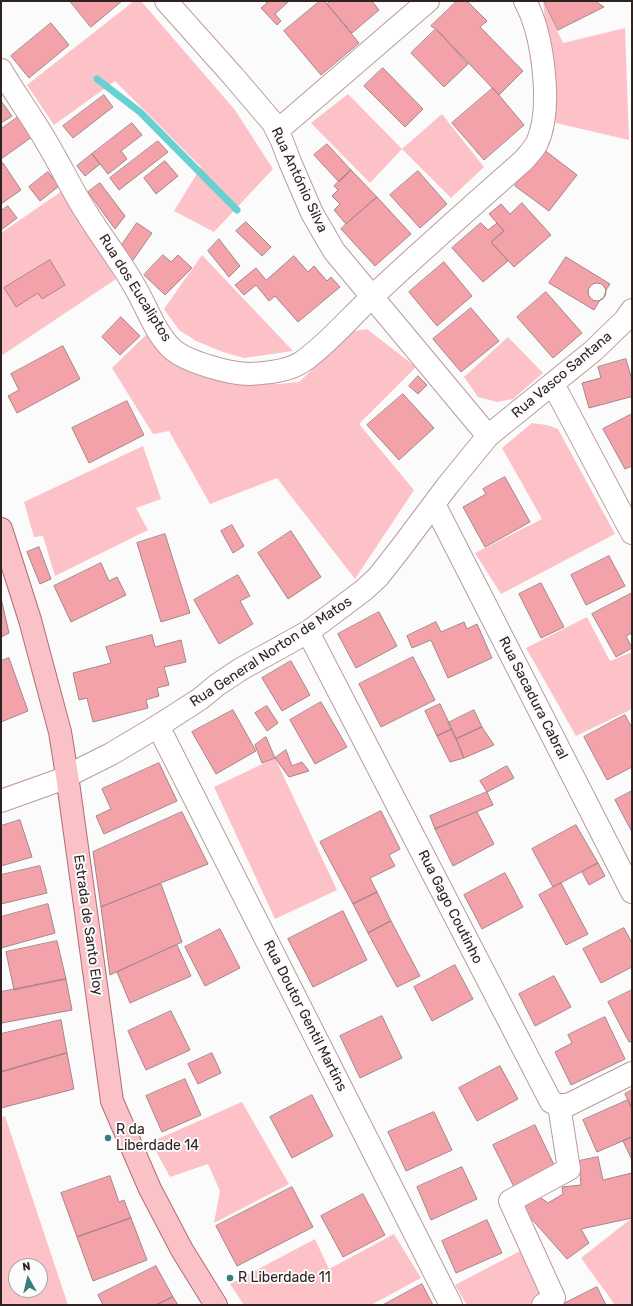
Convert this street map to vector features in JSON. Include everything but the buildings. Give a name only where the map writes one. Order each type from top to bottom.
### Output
[{"type":"main road","name":"Estrada de Santo Eloy","points":[[1,529],[30,620],[60,732],[68,775],[112,1101],[150,1189],[182,1250],[216,1305]]},
{"type":"street","points":[[277,131],[428,1]]},
{"type":"street","name":"Rua dos Eucaliptos","points":[[3,77],[49,146],[87,214],[134,284],[149,315],[160,333],[173,349],[205,365],[250,374],[289,368],[301,362],[319,348],[373,296],[524,160],[536,144],[542,127],[544,114],[544,79],[542,55],[537,33],[525,1]]},
{"type":"street","name":"Rua António Silva","points":[[177,5],[268,116],[282,140],[312,213],[334,251],[488,436]]},
{"type":"street","name":"Rua Vasco Santana","points":[[488,436],[604,341],[625,320],[632,310]]},
{"type":"street","points":[[553,384],[632,533]]},
{"type":"street","name":"Rua General Norton de Matos","points":[[1,801],[43,786],[110,754],[200,699],[217,685],[241,669],[308,632],[364,590],[391,560],[488,436]]},
{"type":"street","name":"Rua Sacadura Cabral","points":[[434,504],[632,892]]},
{"type":"street","name":"Rua Gago Coutinho","points":[[308,632],[551,1102],[559,1105]]},
{"type":"street","name":"Rua Doutor Gentil Martins","points":[[158,726],[451,1305]]},
{"type":"street","points":[[542,1305],[554,1298],[510,1202],[569,1169],[559,1105],[568,1105],[632,1073]]},
{"type":"shaded area","points":[[134,1],[141,1],[235,110],[273,169],[214,232],[174,211],[201,167],[115,81],[54,125],[27,85]]},
{"type":"shaded area","points":[[543,1],[563,43],[625,28],[629,140],[556,123]]},
{"type":"shaded area","points":[[348,94],[402,149],[370,183],[311,123]]},
{"type":"shaded area","points":[[442,114],[484,167],[451,198],[402,149]]},
{"type":"shaded area","points":[[62,191],[116,279],[1,356],[1,233]]},
{"type":"shaded area","points":[[202,255],[293,351],[244,358],[223,352],[196,341],[179,330],[164,309]]},
{"type":"shaded area","points":[[367,329],[416,367],[359,424],[414,490],[355,579],[277,478],[210,504],[169,431],[153,434],[112,368],[147,334],[176,366],[240,384],[278,384],[299,382],[354,331]]},
{"type":"shaded area","points":[[508,337],[543,373],[513,399],[497,402],[478,397],[464,377]]},
{"type":"shaded area","points":[[532,423],[547,425],[558,429],[615,534],[501,594],[475,553],[542,519],[502,448]]},
{"type":"shaded area","points":[[143,446],[161,499],[136,508],[148,530],[55,576],[43,536],[34,537],[24,502]]},
{"type":"shaded area","points":[[587,617],[610,661],[632,652],[632,709],[576,736],[526,648]]},
{"type":"shaded area","points":[[275,758],[337,890],[275,919],[214,787]]},
{"type":"shaded area","points":[[242,1102],[289,1184],[214,1223],[220,1191],[208,1164],[170,1177],[151,1142]]},
{"type":"shaded area","points":[[5,1116],[68,1305],[1,1305],[1,1118]]},
{"type":"shaded area","points":[[632,1218],[632,1305],[615,1305],[581,1258]]},
{"type":"shaded area","points":[[394,1234],[421,1278],[371,1305],[244,1305],[230,1284],[315,1239],[329,1269]]},
{"type":"shaded area","points":[[522,1250],[544,1296],[528,1305],[467,1305],[455,1285]]},
{"type":"waterway","points":[[97,79],[140,112],[237,210]]},
{"type":"place","name":"R da Liberdade 14","points":[[108,1138]]},
{"type":"place","name":"R Liberdade 11","points":[[230,1278]]}]
